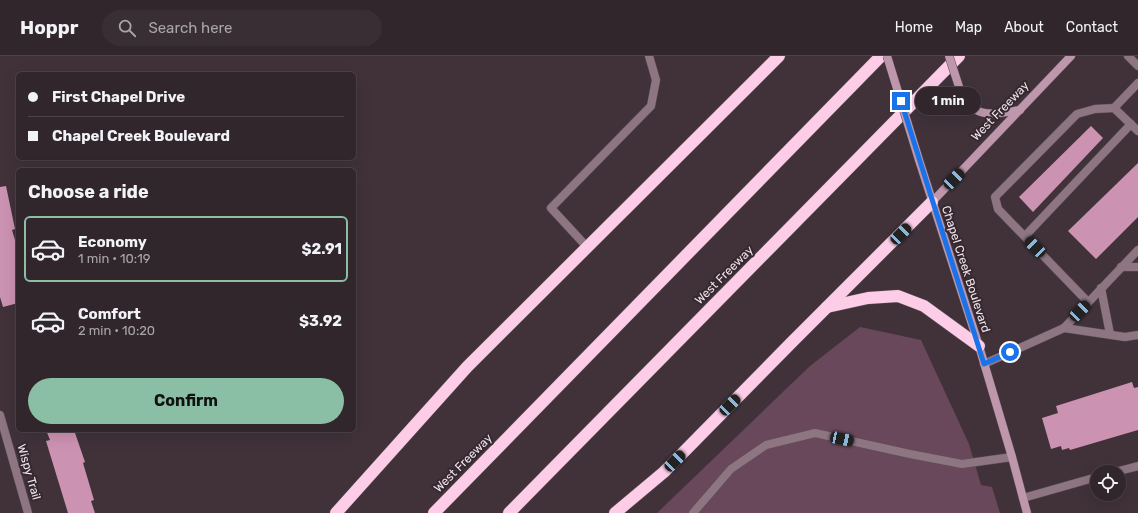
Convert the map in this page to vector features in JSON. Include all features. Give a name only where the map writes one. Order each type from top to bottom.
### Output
[{"type":"highway","points":[[336,513],[467,367],[779,56]]},
{"type":"highway","name":"West Freeway","points":[[434,513],[881,56]]},
{"type":"highway","name":"West Freeway","points":[[510,513],[959,56]]},
{"type":"highway","points":[[615,513],[664,472],[932,202]]},
{"type":"highway","points":[[827,307],[868,298],[898,296],[924,306],[979,346]]},
{"type":"main road","name":"Chapel Creek Boulevard","points":[[887,56],[932,202],[979,346],[1027,513]]},
{"type":"main road","points":[[949,56],[962,96],[972,108],[983,114],[1020,110]]},
{"type":"main road","name":"West Freeway","points":[[932,202],[1071,56]]},
{"type":"street","points":[[587,247],[551,208],[651,106],[656,80],[649,56]]},
{"type":"street","points":[[1128,56],[1138,66]]},
{"type":"street","points":[[1088,302],[998,209],[995,197],[1078,114],[1095,109],[1114,108],[1138,83]]},
{"type":"street","points":[[1114,108],[1138,131]]},
{"type":"street","points":[[1025,236],[1131,124]]},
{"type":"street","points":[[984,364],[1064,328],[1138,250]]},
{"type":"street","points":[[1121,267],[1138,267]]},
{"type":"street","points":[[1101,288],[1110,334]]},
{"type":"street","points":[[1064,328],[1125,337],[1138,335]]},
{"type":"street","name":"Wispy Trail","points":[[0,415],[28,513]]},
{"type":"street","points":[[693,513],[731,469],[766,445],[815,433],[962,464],[1012,457]]},
{"type":"street","points":[[1126,469],[1138,466]]},
{"type":"street","points":[[1023,498],[1090,479]]},
{"type":"shaded area","points":[[860,327],[921,340],[969,444],[981,485],[992,487],[1000,513],[657,513],[810,366]]},
{"type":"building","points":[[1091,126],[1103,138],[1033,212],[1019,197]]},
{"type":"building","points":[[1138,163],[1138,217],[1096,259],[1068,231]]},
{"type":"building","points":[[6,186],[15,229],[12,230],[16,243],[16,304],[3,307],[0,297],[0,187]]},
{"type":"building","points":[[1132,382],[1134,388],[1138,387],[1138,430],[1070,450],[1069,448],[1062,450],[1061,446],[1051,449],[1042,418],[1058,413],[1056,406]]},
{"type":"building","points":[[47,432],[75,432],[85,462],[83,463],[94,500],[91,501],[95,513],[68,513],[46,441],[50,440]]},
{"type":"route","points":[[901,101],[984,364],[1010,352]]}]
